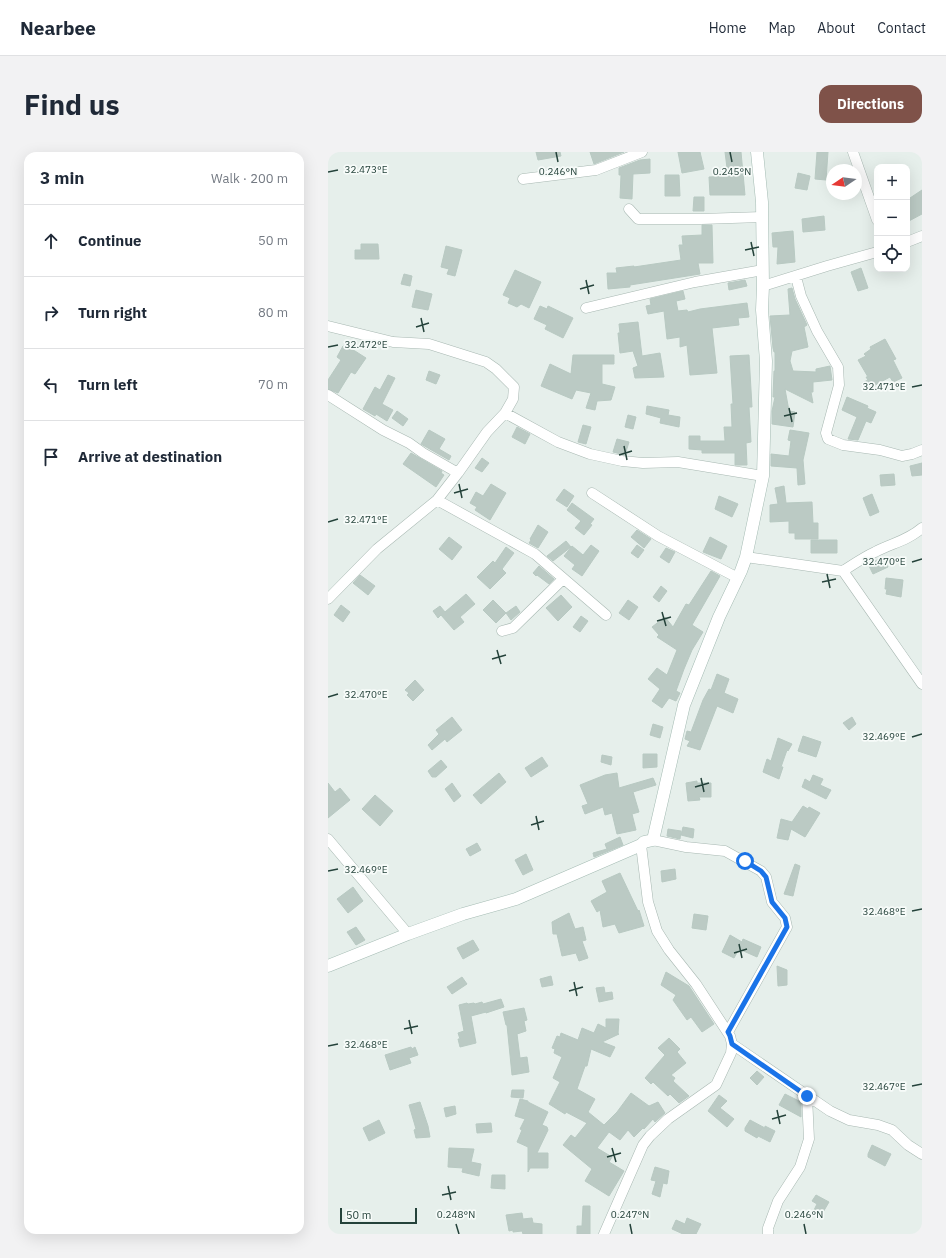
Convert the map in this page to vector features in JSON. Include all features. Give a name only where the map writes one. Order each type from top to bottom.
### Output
[{"type":"street","points":[[523,179],[596,170],[642,152]]},
{"type":"street","points":[[653,840],[684,705],[719,617],[738,578],[746,557],[763,476],[766,360],[762,310],[762,217],[757,152]]},
{"type":"street","points":[[853,152],[874,212]]},
{"type":"street","points":[[629,210],[638,218],[701,219],[762,217]]},
{"type":"street","points":[[910,241],[922,236]]},
{"type":"street","points":[[763,286],[874,253]]},
{"type":"street","points":[[586,308],[695,282],[762,270]]},
{"type":"street","points":[[796,277],[801,296],[817,331],[838,367],[839,385],[826,433],[828,439],[843,445],[880,450],[902,456],[922,450]]},
{"type":"street","points":[[328,326],[393,342],[429,344],[486,362],[514,386],[513,399],[506,413],[487,432],[437,500],[377,548],[328,599]]},
{"type":"street","points":[[328,395],[383,430],[409,442],[422,453],[458,473]]},
{"type":"street","points":[[506,413],[558,442],[590,454],[622,461],[643,463],[678,462],[763,476]]},
{"type":"street","points":[[592,493],[658,536],[738,578]]},
{"type":"street","points":[[437,500],[534,554],[606,616]]},
{"type":"street","points":[[746,557],[843,571],[876,551],[903,541],[916,534],[922,528]]},
{"type":"street","points":[[843,571],[922,684]]},
{"type":"street","points":[[502,631],[514,628],[562,579]]},
{"type":"street","points":[[328,839],[408,934]]},
{"type":"street","points":[[328,966],[463,914],[516,899],[641,845],[644,842],[653,840],[686,847],[725,851],[761,871],[766,877],[772,902],[785,918],[787,927],[728,1032]]},
{"type":"street","points":[[604,1234],[643,1145],[668,1119],[716,1085],[731,1053],[732,1044],[728,1032],[696,984],[657,931],[648,902],[641,845]]},
{"type":"street","points":[[732,1044],[830,1111],[849,1120],[878,1125],[892,1130],[908,1145],[922,1154]]},
{"type":"street","points":[[770,1232],[778,1201],[800,1167],[809,1139],[807,1096]]},
{"type":"building","points":[[536,152],[560,152],[561,156],[538,160]]},
{"type":"building","points":[[590,152],[624,152],[594,164]]},
{"type":"building","points":[[678,152],[700,152],[704,169],[682,173]]},
{"type":"building","points":[[725,152],[741,152],[745,195],[710,195],[709,177],[728,176]]},
{"type":"building","points":[[817,152],[828,152],[826,180],[815,179]]},
{"type":"building","points":[[650,159],[650,173],[633,174],[632,199],[620,198],[621,175],[619,175],[619,168],[640,160]]},
{"type":"building","points":[[798,173],[810,176],[807,190],[795,188]]},
{"type":"building","points":[[665,175],[679,175],[680,196],[665,196]]},
{"type":"building","points":[[922,190],[922,214],[910,220],[910,200],[910,198]]},
{"type":"building","points":[[694,197],[704,197],[704,211],[693,211]]},
{"type":"building","points":[[824,216],[825,230],[803,232],[802,219]]},
{"type":"building","points":[[702,225],[712,225],[713,263],[698,263],[700,274],[630,285],[630,287],[608,289],[607,273],[617,273],[616,268],[634,267],[681,260],[679,245],[683,245],[682,236],[702,235]]},
{"type":"building","points":[[793,231],[795,262],[777,264],[778,247],[773,247],[772,233]]},
{"type":"building","points":[[361,244],[378,244],[379,259],[355,259],[355,250],[361,250]]},
{"type":"building","points":[[446,246],[462,250],[455,276],[447,274],[449,269],[441,267]]},
{"type":"building","points":[[861,268],[868,288],[858,291],[851,272]]},
{"type":"building","points":[[515,270],[541,282],[529,308],[521,304],[517,307],[508,303],[510,298],[503,295]]},
{"type":"building","points":[[404,274],[412,276],[410,286],[401,284]]},
{"type":"building","points":[[745,280],[747,286],[729,290],[728,283]]},
{"type":"building","points":[[792,288],[795,299],[807,325],[804,327],[808,347],[792,351],[790,361],[793,371],[816,372],[816,369],[830,366],[832,380],[813,382],[813,392],[811,392],[813,403],[785,389],[789,411],[795,412],[793,427],[772,424],[772,411],[775,397],[773,397],[775,352],[773,348],[770,316],[790,315],[788,289]]},
{"type":"building","points":[[416,290],[432,294],[428,310],[412,307]]},
{"type":"building","points":[[683,291],[685,299],[676,301],[678,311],[687,310],[688,312],[747,303],[749,317],[738,318],[739,325],[712,328],[717,373],[690,375],[687,345],[680,347],[680,337],[667,339],[664,311],[648,314],[646,306],[651,305],[650,299]]},
{"type":"building","points":[[540,306],[547,309],[548,306],[573,318],[563,338],[545,329],[547,325],[534,319]]},
{"type":"building","points":[[638,322],[642,356],[660,353],[664,377],[635,378],[633,368],[638,366],[633,351],[620,353],[618,333],[620,333],[619,324]]},
{"type":"building","points":[[885,339],[896,359],[893,360],[902,378],[893,382],[890,377],[866,390],[862,383],[868,380],[866,377],[868,377],[858,360],[866,356],[864,354],[871,349],[870,347]]},
{"type":"building","points":[[343,346],[366,358],[355,374],[351,372],[338,393],[328,389],[328,380],[341,360],[337,357]]},
{"type":"building","points":[[573,355],[614,355],[614,364],[602,364],[602,384],[615,387],[611,400],[597,401],[595,410],[586,408],[591,393],[576,390],[572,399],[541,386],[550,364],[571,374]]},
{"type":"building","points":[[749,355],[752,407],[749,407],[751,442],[746,443],[747,465],[735,465],[735,453],[702,453],[702,450],[689,449],[689,436],[700,436],[700,441],[725,441],[724,427],[732,427],[731,404],[733,404],[730,356]]},
{"type":"building","points":[[429,371],[440,375],[436,384],[426,380]]},
{"type":"building","points":[[388,375],[395,378],[382,404],[393,410],[387,421],[376,414],[375,416],[363,409],[375,387],[380,390]]},
{"type":"building","points":[[847,397],[868,406],[867,408],[876,412],[871,423],[866,421],[858,440],[848,439],[857,417],[842,410]]},
{"type":"building","points":[[647,406],[669,410],[668,415],[680,417],[679,427],[660,423],[661,418],[646,414]]},
{"type":"building","points":[[397,411],[408,419],[403,426],[392,418]]},
{"type":"building","points":[[628,415],[636,417],[633,429],[625,427]]},
{"type":"building","points":[[583,425],[591,427],[586,444],[578,442]]},
{"type":"building","points":[[517,427],[530,434],[525,444],[512,437]]},
{"type":"building","points":[[429,430],[445,439],[439,449],[451,456],[449,460],[421,444]]},
{"type":"building","points":[[790,430],[809,433],[803,460],[805,484],[798,485],[797,468],[771,466],[771,454],[789,456],[791,441],[788,440]]},
{"type":"building","points":[[617,439],[629,442],[625,455],[613,452]]},
{"type":"building","points":[[411,453],[442,471],[441,473],[444,475],[436,487],[403,464]]},
{"type":"building","points":[[482,458],[489,463],[482,472],[475,468]]},
{"type":"building","points":[[922,463],[922,475],[912,476],[910,466]]},
{"type":"building","points":[[894,474],[895,485],[881,486],[880,475]]},
{"type":"building","points":[[491,484],[506,493],[490,520],[475,510],[477,507],[470,503],[476,492],[483,496]]},
{"type":"building","points":[[784,486],[786,503],[812,502],[813,523],[818,523],[818,539],[795,539],[795,533],[789,533],[789,521],[770,522],[770,505],[778,504],[775,488]]},
{"type":"building","points":[[564,489],[574,496],[567,507],[556,500]]},
{"type":"building","points":[[872,494],[879,512],[870,516],[863,498]]},
{"type":"building","points":[[719,496],[738,504],[732,517],[715,509]]},
{"type":"building","points":[[572,503],[594,519],[590,524],[592,525],[584,535],[575,528],[581,521],[567,510]]},
{"type":"building","points":[[538,525],[548,532],[538,548],[529,543]]},
{"type":"building","points":[[637,530],[651,539],[644,548],[631,537]]},
{"type":"building","points":[[449,537],[462,547],[452,560],[439,549]]},
{"type":"building","points":[[710,537],[727,546],[721,559],[703,552]]},
{"type":"building","points":[[811,540],[837,540],[837,553],[811,553]]},
{"type":"building","points":[[566,541],[571,547],[553,561],[547,556]]},
{"type":"building","points":[[591,545],[599,551],[582,576],[572,569],[575,565],[564,556],[572,546],[583,555]]},
{"type":"building","points":[[637,545],[644,550],[638,558],[631,553]]},
{"type":"building","points":[[506,547],[514,553],[502,569],[506,573],[490,589],[477,577],[493,561],[495,563]]},
{"type":"building","points":[[666,548],[675,552],[669,563],[660,557]]},
{"type":"building","points":[[884,557],[888,567],[873,574],[868,564]]},
{"type":"building","points":[[539,566],[554,579],[549,584],[533,573]]},
{"type":"building","points":[[711,571],[720,576],[692,625],[703,632],[692,650],[684,669],[676,691],[680,693],[676,701],[669,698],[662,708],[652,701],[660,689],[648,679],[657,668],[667,675],[677,650],[657,637],[659,635],[652,627],[665,617],[673,627],[686,604],[689,605]]},
{"type":"building","points":[[360,575],[375,586],[368,595],[353,583]]},
{"type":"building","points":[[886,578],[903,580],[901,597],[886,594]]},
{"type":"building","points":[[661,586],[667,591],[659,602],[653,597]]},
{"type":"building","points":[[466,594],[475,604],[460,617],[464,622],[454,630],[441,615],[438,618],[433,611],[440,606],[445,612]]},
{"type":"building","points":[[561,595],[572,607],[558,621],[546,608]]},
{"type":"building","points":[[493,600],[506,613],[496,623],[483,610]]},
{"type":"building","points":[[628,600],[638,607],[629,620],[619,613]]},
{"type":"building","points":[[341,605],[350,612],[343,622],[334,615]]},
{"type":"building","points":[[516,606],[520,612],[511,620],[506,613]]},
{"type":"building","points":[[581,616],[588,621],[580,632],[573,627]]},
{"type":"building","points":[[717,674],[729,679],[724,693],[738,699],[733,713],[717,706],[700,750],[687,746],[690,741],[685,739],[687,731],[691,732],[703,700],[709,689],[711,690]]},
{"type":"building","points":[[415,680],[424,690],[413,701],[407,695],[409,693],[405,690]]},
{"type":"building","points":[[452,717],[462,730],[447,742],[445,739],[432,750],[428,745],[439,734],[436,730]]},
{"type":"building","points":[[852,717],[856,724],[849,730],[843,723]]},
{"type":"building","points":[[653,724],[663,727],[660,738],[650,735]]},
{"type":"building","points":[[803,736],[821,742],[816,757],[798,751]]},
{"type":"building","points":[[778,738],[792,744],[788,751],[787,750],[781,767],[783,767],[779,779],[763,772],[767,759],[771,761]]},
{"type":"building","points":[[643,754],[657,754],[657,767],[643,768]]},
{"type":"building","points":[[602,755],[612,757],[611,765],[601,762]]},
{"type":"building","points":[[542,757],[548,766],[531,777],[525,768]]},
{"type":"building","points":[[441,760],[447,767],[436,777],[432,777],[428,771]]},
{"type":"building","points":[[499,773],[506,782],[481,804],[473,795]]},
{"type":"building","points":[[617,773],[619,788],[653,778],[656,785],[633,792],[639,812],[632,814],[636,830],[617,834],[612,813],[605,815],[603,807],[585,814],[582,806],[588,804],[580,785],[605,775]]},
{"type":"building","points":[[813,775],[823,779],[820,785],[831,790],[826,799],[802,787],[805,779],[810,782]]},
{"type":"building","points":[[697,781],[697,783],[711,783],[711,797],[699,797],[700,800],[688,801],[686,783]]},
{"type":"building","points":[[328,783],[335,792],[340,788],[350,800],[328,818]]},
{"type":"building","points":[[452,783],[461,796],[454,802],[445,789]]},
{"type":"building","points":[[375,795],[393,811],[380,826],[362,809]]},
{"type":"building","points":[[803,806],[808,809],[809,807],[820,813],[805,837],[791,829],[788,840],[777,838],[781,819],[792,822]]},
{"type":"building","points":[[683,827],[694,829],[693,838],[681,835]]},
{"type":"building","points":[[668,829],[681,831],[680,839],[667,836]]},
{"type":"building","points":[[620,837],[623,845],[594,857],[593,853],[607,849],[605,844]]},
{"type":"building","points":[[477,843],[481,850],[470,856],[466,849]]},
{"type":"building","points":[[526,854],[533,870],[523,875],[515,860]]},
{"type":"building","points":[[795,864],[800,866],[793,896],[784,894]]},
{"type":"building","points":[[675,869],[676,879],[662,882],[661,871]]},
{"type":"building","points":[[620,873],[638,911],[639,910],[644,926],[619,933],[615,924],[603,927],[600,910],[597,912],[591,901],[607,892],[602,881]]},
{"type":"building","points":[[353,887],[363,901],[348,913],[337,899]]},
{"type":"building","points":[[569,913],[575,929],[583,927],[586,940],[582,941],[588,958],[579,961],[576,953],[562,956],[557,934],[553,934],[552,922]]},
{"type":"building","points":[[694,914],[708,916],[706,930],[692,928]]},
{"type":"building","points":[[356,927],[365,940],[356,945],[347,932]]},
{"type":"building","points":[[730,935],[742,942],[743,939],[761,947],[757,957],[739,949],[734,958],[722,952]]},
{"type":"building","points":[[473,940],[479,950],[463,959],[457,948]]},
{"type":"building","points":[[777,966],[787,970],[787,985],[778,986]]},
{"type":"building","points":[[666,972],[689,986],[714,1024],[702,1032],[691,1017],[687,1020],[673,1000],[676,995],[661,985]]},
{"type":"building","points":[[551,976],[553,985],[542,987],[540,979]]},
{"type":"building","points":[[462,977],[467,984],[452,994],[447,987]]},
{"type":"building","points":[[604,987],[605,993],[612,992],[613,999],[599,1002],[596,988]]},
{"type":"building","points":[[501,999],[504,1007],[471,1016],[476,1043],[460,1047],[458,1033],[464,1031],[459,1005],[482,1002],[483,1004]]},
{"type":"building","points":[[524,1008],[527,1020],[524,1021],[526,1031],[517,1034],[520,1058],[527,1057],[529,1072],[512,1075],[507,1025],[503,1012]]},
{"type":"building","points":[[606,1019],[619,1019],[619,1034],[602,1042],[615,1047],[610,1057],[591,1049],[587,1066],[585,1066],[577,1089],[595,1099],[588,1112],[604,1125],[617,1112],[631,1093],[649,1106],[658,1102],[665,1113],[655,1122],[653,1119],[634,1137],[628,1130],[620,1140],[609,1132],[597,1148],[612,1157],[609,1162],[624,1171],[609,1196],[585,1181],[592,1169],[563,1145],[571,1135],[575,1138],[587,1123],[566,1112],[565,1114],[549,1104],[560,1082],[553,1078],[562,1057],[554,1053],[555,1049],[552,1048],[557,1036],[560,1037],[561,1033],[578,1040],[582,1028],[594,1033],[598,1024],[606,1028]]},
{"type":"building","points":[[669,1038],[680,1049],[677,1052],[686,1063],[671,1075],[675,1078],[673,1081],[689,1096],[679,1103],[670,1094],[668,1096],[653,1082],[651,1084],[645,1078],[665,1055],[658,1048]]},
{"type":"building","points":[[411,1047],[412,1049],[415,1047],[418,1055],[409,1058],[411,1063],[390,1070],[385,1055]]},
{"type":"building","points":[[757,1071],[764,1077],[757,1085],[750,1078]]},
{"type":"building","points":[[512,1090],[524,1090],[523,1098],[511,1097]]},
{"type":"building","points":[[785,1094],[801,1102],[801,1117],[779,1105]]},
{"type":"building","points":[[719,1095],[727,1101],[720,1108],[734,1119],[727,1127],[708,1111]]},
{"type":"building","points":[[520,1099],[528,1101],[548,1112],[542,1125],[547,1127],[548,1130],[537,1153],[548,1153],[548,1168],[530,1168],[528,1172],[528,1147],[517,1142],[522,1130],[520,1129],[525,1119],[515,1116]]},
{"type":"building","points":[[420,1102],[430,1137],[416,1138],[414,1130],[416,1129],[409,1105]]},
{"type":"building","points":[[455,1106],[456,1114],[446,1117],[444,1108]]},
{"type":"building","points":[[379,1120],[385,1133],[369,1141],[363,1128]]},
{"type":"building","points":[[750,1120],[765,1128],[765,1126],[775,1131],[770,1142],[758,1136],[757,1138],[745,1131],[745,1128]]},
{"type":"building","points":[[491,1123],[492,1132],[477,1133],[476,1124]]},
{"type":"building","points":[[872,1145],[891,1154],[885,1166],[868,1157]]},
{"type":"building","points":[[449,1148],[474,1149],[471,1162],[481,1164],[479,1176],[462,1172],[463,1168],[448,1167]]},
{"type":"building","points":[[655,1167],[669,1171],[667,1184],[663,1183],[660,1197],[652,1194],[656,1181],[651,1180]]},
{"type":"building","points":[[492,1175],[505,1175],[505,1189],[491,1188]]},
{"type":"building","points":[[816,1195],[829,1202],[822,1214],[814,1210],[817,1204],[812,1201]]},
{"type":"building","points":[[583,1206],[590,1206],[590,1234],[577,1234],[577,1226],[582,1226]]},
{"type":"building","points":[[522,1213],[523,1219],[532,1218],[533,1223],[542,1224],[542,1234],[523,1234],[522,1231],[509,1231],[506,1215]]},
{"type":"building","points":[[687,1218],[701,1224],[696,1234],[683,1234],[672,1229],[676,1220],[685,1224]]},
{"type":"route","points":[[745,861],[761,871],[766,877],[772,902],[785,918],[787,927],[728,1032],[732,1044],[807,1096]]}]
